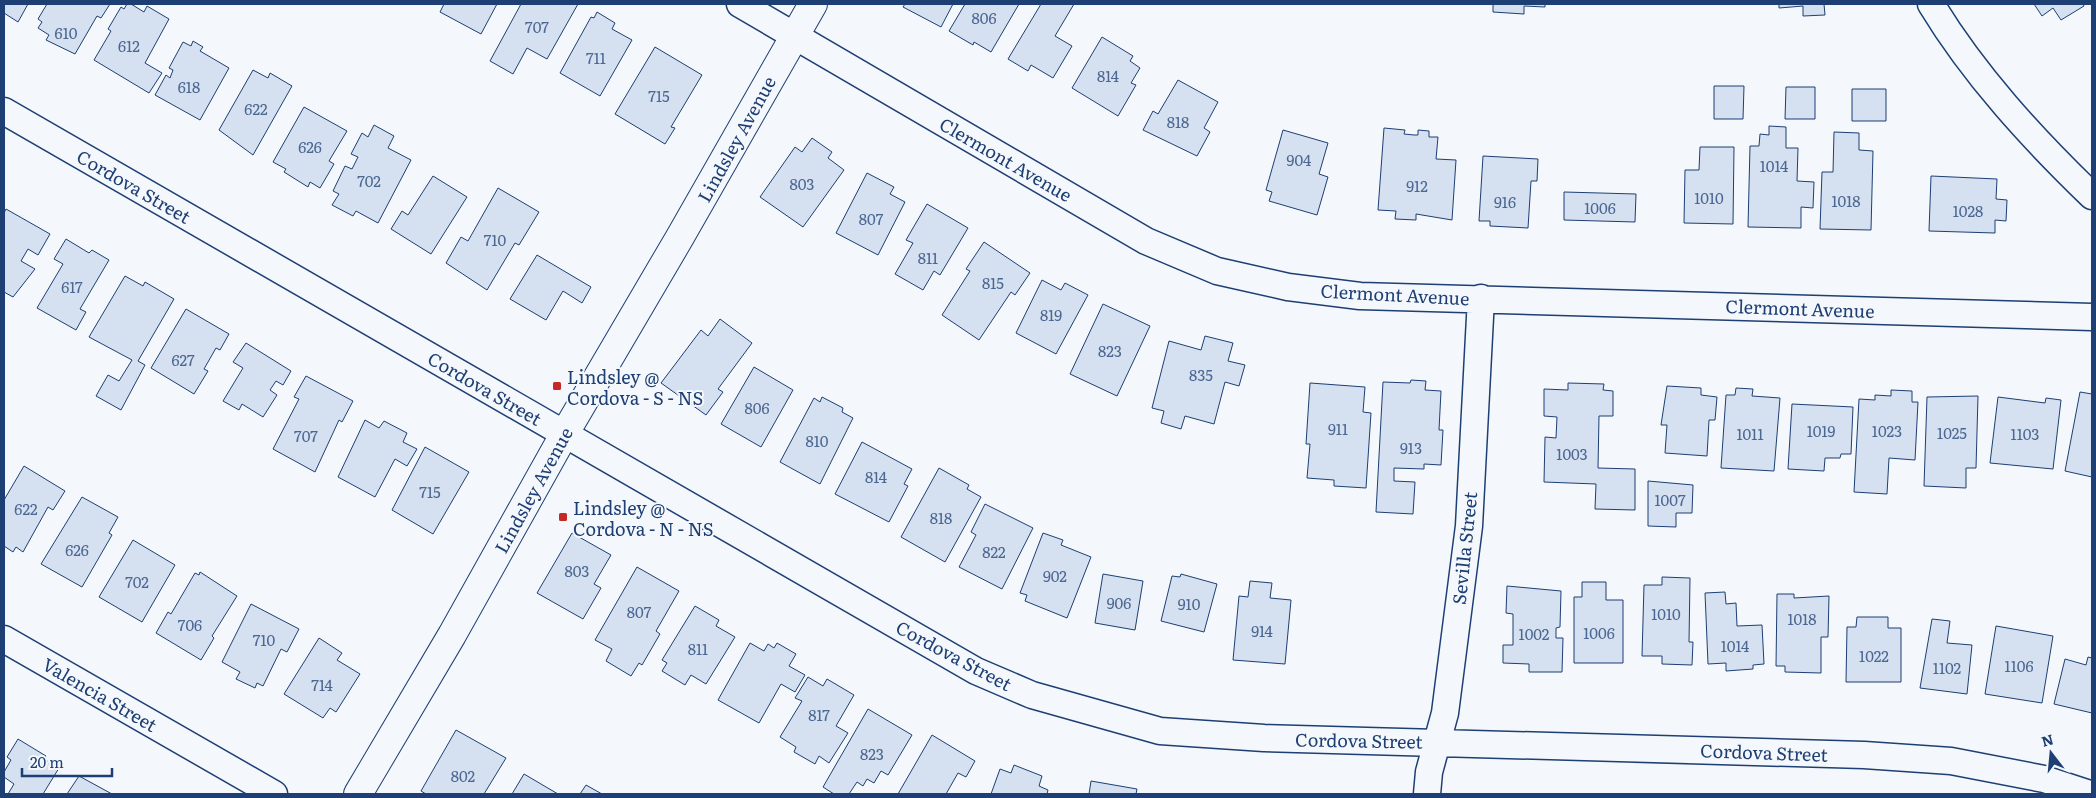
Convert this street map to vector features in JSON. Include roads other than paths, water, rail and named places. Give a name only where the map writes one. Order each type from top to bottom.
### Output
[{"type":"street","name":"Clermont Avenue","points":[[740,4],[1146,241],[1217,270],[1288,287],[1360,296],[2089,314]]},
{"type":"street","name":"Lindsley Avenue","points":[[358,794],[452,636],[565,433],[813,4]]},
{"type":"street","points":[[1931,4],[1980,73],[2050,155],[2092,196]]},
{"type":"street","name":"Cordova Street","points":[[4,111],[976,671],[1032,695],[1160,731],[1264,738],[1864,755],[1951,761],[2044,779],[2090,794]]},
{"type":"street","name":"Sevilla Street","points":[[1427,794],[1429,772],[1445,713],[1469,526],[1481,298]]},
{"type":"street","name":"Valencia Street","points":[[4,639],[274,794]]},
{"type":"place","name":"Lindsley @ Cordova - S - NS","points":[[557,386]]},
{"type":"place","name":"Lindsley @ Cordova - N - NS","points":[[563,517]]}]
